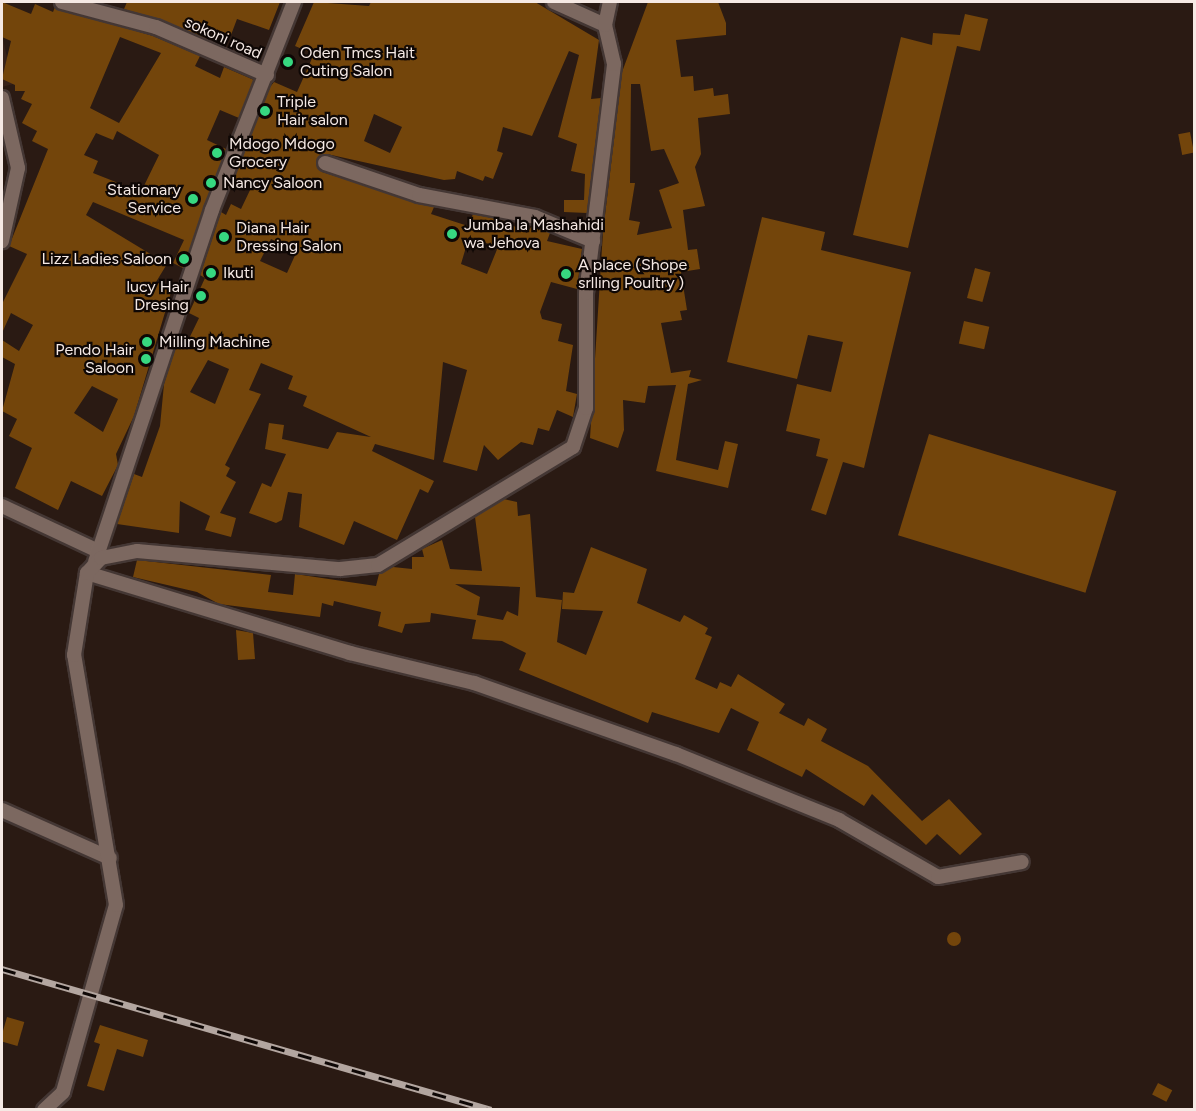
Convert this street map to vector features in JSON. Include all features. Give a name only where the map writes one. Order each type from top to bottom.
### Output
[{"type":"street","name":"sokoni road","points":[[62,2],[156,27],[267,75]]},
{"type":"street","points":[[60,1110],[63,1092],[114,915],[117,887],[74,655],[76,615],[175,316],[294,2]]},
{"type":"street","points":[[554,2],[604,25]]},
{"type":"street","points":[[93,562],[137,551],[340,569],[378,565],[564,455],[577,441],[586,408],[586,293],[614,64],[604,25],[610,2]]},
{"type":"street","points":[[2,98],[18,168],[2,240]]},
{"type":"street","points":[[326,163],[419,195],[535,217],[593,241]]},
{"type":"street","points":[[2,506],[93,562],[350,653],[474,683],[676,754],[839,820],[938,877],[1022,862]]},
{"type":"street","points":[[2,810],[110,858]]},
{"type":"street","points":[[44,1110],[63,1092]]},
{"type":"shaded area","points":[[2,35],[13,84],[2,87]]},
{"type":"building","points":[[2,2],[31,14],[35,4],[53,12],[55,7],[153,36],[200,56],[195,66],[220,78],[224,67],[254,80],[239,118],[220,110],[207,140],[226,149],[183,268],[173,263],[184,240],[93,202],[86,215],[167,264],[156,282],[172,289],[134,416],[116,454],[118,465],[102,496],[71,481],[58,510],[15,488],[32,448],[9,436],[17,419],[2,411],[15,364],[2,357],[2,340],[19,351],[33,325],[11,313],[2,333],[2,304],[27,254],[9,246],[48,149],[32,141],[37,131],[22,123],[32,104],[21,99],[25,91],[15,91],[15,85],[2,79],[11,41],[2,37]],"holes":[[[120,37],[161,53],[119,123],[90,108]],[[117,131],[159,155],[141,192],[93,173],[98,161],[84,155],[96,133],[113,140]],[[92,386],[118,399],[103,432],[74,413]]]},
{"type":"building","points":[[127,2],[280,2],[269,30],[237,19],[231,35],[212,28],[207,39],[124,9]]},
{"type":"building","points":[[314,2],[369,6],[371,2],[535,2],[599,40],[591,99],[601,98],[587,213],[564,212],[564,200],[584,200],[585,174],[571,171],[577,144],[558,137],[579,55],[569,51],[532,136],[503,127],[497,151],[503,153],[493,179],[485,176],[483,181],[457,171],[455,179],[444,180],[327,154],[316,161],[322,172],[434,207],[431,214],[468,226],[473,214],[502,220],[527,233],[532,226],[550,233],[547,241],[582,249],[577,289],[551,282],[540,312],[542,319],[562,324],[558,341],[573,345],[566,391],[577,394],[573,417],[557,410],[549,431],[538,428],[533,445],[521,442],[498,460],[484,445],[477,471],[443,462],[467,370],[443,362],[434,460],[375,444],[372,451],[434,481],[428,493],[420,489],[397,540],[354,521],[344,545],[299,527],[302,494],[288,492],[282,520],[276,523],[249,513],[262,483],[271,487],[286,454],[265,449],[269,423],[284,425],[282,439],[328,449],[337,432],[371,437],[303,406],[307,396],[288,389],[293,376],[261,363],[249,390],[261,394],[225,465],[230,468],[226,476],[236,482],[220,513],[236,518],[231,537],[205,530],[210,516],[180,501],[179,533],[117,524],[134,474],[142,477],[160,426],[164,384],[176,346],[184,349],[199,318],[189,313],[205,278],[200,275],[221,212],[226,215],[231,204],[241,209],[251,188],[233,180],[270,87],[274,82],[297,92],[314,54],[295,46]],"holes":[[[374,114],[402,127],[390,153],[364,141]],[[469,237],[498,247],[487,274],[461,264]],[[271,239],[297,251],[287,273],[260,261]],[[208,360],[229,369],[215,404],[190,392]]]},
{"type":"building","points":[[648,2],[718,2],[726,23],[726,35],[676,40],[681,77],[693,76],[694,91],[713,88],[714,96],[728,94],[730,114],[698,118],[701,154],[695,167],[705,206],[683,210],[688,250],[697,249],[700,269],[681,272],[687,310],[680,311],[682,320],[661,323],[671,373],[691,370],[689,377],[702,380],[688,384],[676,460],[718,470],[725,441],[738,444],[728,488],[656,471],[676,385],[648,386],[645,403],[623,400],[624,430],[618,448],[590,438],[603,232],[622,72]],"holes":[[[631,84],[640,84],[651,151],[664,149],[679,183],[659,190],[672,228],[637,235],[640,222],[629,220],[635,183],[630,183]]]},
{"type":"building","points":[[965,14],[988,19],[980,51],[957,46],[908,248],[853,235],[901,37],[932,45],[933,33],[960,35]]},
{"type":"building","points":[[1190,132],[1194,153],[1182,155],[1178,134]]},
{"type":"building","points":[[762,217],[825,232],[821,250],[911,272],[864,468],[843,462],[826,515],[811,510],[828,459],[816,456],[820,439],[786,431],[797,384],[831,392],[843,342],[808,335],[797,379],[727,362]]},
{"type":"building","points":[[975,268],[990,272],[982,302],[967,298]]},
{"type":"building","points":[[964,321],[989,327],[984,349],[959,343]]},
{"type":"building","points":[[929,434],[1116,491],[1085,593],[898,535]]},
{"type":"building","points":[[504,499],[517,502],[518,516],[530,514],[536,597],[562,600],[557,642],[586,655],[603,611],[562,609],[563,592],[574,593],[591,547],[647,569],[637,603],[680,622],[684,615],[708,628],[705,634],[712,637],[695,679],[717,689],[720,682],[731,687],[738,674],[785,704],[779,713],[804,726],[808,718],[827,729],[821,741],[868,766],[922,821],[949,799],[982,834],[960,855],[937,834],[926,845],[872,794],[864,806],[806,769],[802,777],[747,750],[759,722],[731,708],[719,733],[652,712],[648,723],[519,670],[526,653],[502,641],[472,639],[476,620],[431,613],[430,622],[405,624],[402,633],[378,626],[381,612],[334,601],[333,606],[322,603],[320,617],[219,604],[197,592],[133,577],[137,560],[271,575],[268,592],[293,595],[295,574],[376,586],[379,574],[393,567],[412,569],[412,557],[424,557],[422,549],[442,540],[450,569],[482,571],[475,517]],"holes":[[[455,584],[520,587],[518,616],[507,611],[503,620],[477,615],[480,597]]]},
{"type":"building","points":[[236,630],[253,633],[255,659],[238,660]]},
{"type":"building","points":[[951,932],[957,932],[961,939],[957,946],[951,946],[947,942],[947,936]]},
{"type":"building","points":[[7,1017],[24,1022],[17,1046],[2,1042]]},
{"type":"building","points":[[100,1025],[148,1040],[143,1057],[117,1049],[104,1091],[87,1086],[100,1044],[94,1042]]},
{"type":"building","points":[[1158,1083],[1172,1090],[1166,1102],[1152,1095]]},
{"type":"railway","points":[[2,969],[491,1110]]},
{"type":"place","name":"Oden Tmcs Hait Cuting Salon","points":[[288,62]]},
{"type":"place","name":"Triple Hair salon","points":[[265,111]]},
{"type":"place","name":"Mdogo Mdogo Grocery","points":[[217,153]]},
{"type":"place","name":"Nancy Saloon","points":[[211,183]]},
{"type":"place","name":"Stationary Service","points":[[193,199]]},
{"type":"place","name":"Jumba la Mashahidi wa Jehova","points":[[452,234]]},
{"type":"place","name":"Diana Hair Dressing Salon","points":[[224,237]]},
{"type":"place","name":"Lizz Ladies Saloon","points":[[184,259]]},
{"type":"place","name":"Ikuti","points":[[211,273]]},
{"type":"place","name":"A place (Shope srlling Poultry )","points":[[566,274]]},
{"type":"place","name":"lucy Hair Dresing","points":[[201,296]]},
{"type":"place","name":"Milling Machine","points":[[147,342]]},
{"type":"place","name":"Pendo Hair Saloon","points":[[146,359]]}]
